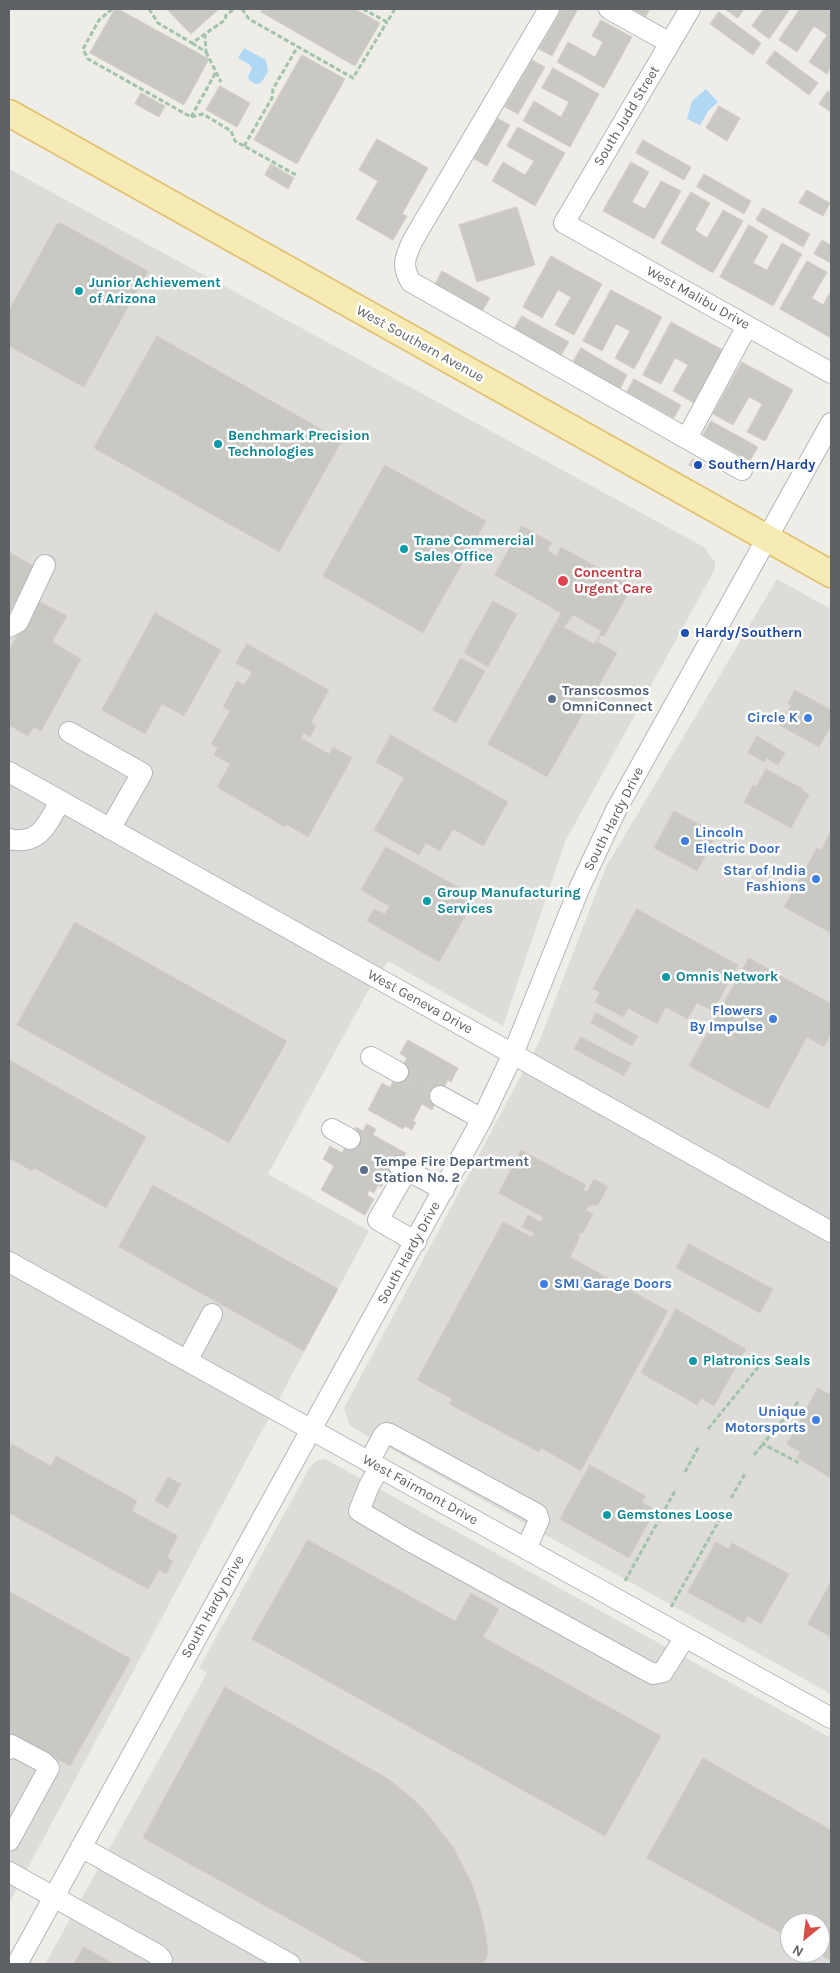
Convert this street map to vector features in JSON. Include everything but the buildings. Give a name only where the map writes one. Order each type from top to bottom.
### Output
[{"type":"main road","name":"West Southern Avenue","points":[[9,114],[831,574]]},
{"type":"street","points":[[549,9],[413,240],[406,255],[405,272],[411,282],[742,470]]},
{"type":"street","points":[[609,9],[670,43]]},
{"type":"street","name":"South Judd Street","points":[[564,223],[690,9]]},
{"type":"street","name":"West Malibu Drive","points":[[564,223],[831,373]]},
{"type":"street","points":[[687,438],[747,326]]},
{"type":"street","name":"South Hardy Drive","points":[[17,1964],[482,1120],[513,1054],[579,889],[616,810],[831,423]]},
{"type":"street","points":[[9,627],[18,622],[45,565]]},
{"type":"street","points":[[69,732],[142,773],[110,829]]},
{"type":"street","name":"West Geneva Drive","points":[[9,772],[831,1232]]},
{"type":"street","points":[[9,838],[28,839],[41,834],[60,801]]},
{"type":"street","points":[[372,1057],[398,1072]]},
{"type":"street","points":[[440,1096],[482,1120]]},
{"type":"street","points":[[332,1129],[350,1139]]},
{"type":"street","points":[[416,1242],[378,1220],[403,1168],[444,1190]]},
{"type":"street","name":"West Fairmont Drive","points":[[9,1262],[831,1718]]},
{"type":"street","points":[[187,1361],[212,1314]]},
{"type":"street","points":[[526,1549],[540,1520],[537,1514],[390,1434],[386,1433],[383,1436],[360,1511],[408,1540],[653,1674],[663,1672],[685,1637]]},
{"type":"street","points":[[9,1841],[49,1768],[43,1762],[10,1747]]},
{"type":"street","points":[[81,1847],[290,1964]]},
{"type":"street","points":[[9,1872],[158,1955],[164,1963]]},
{"type":"path","points":[[112,9],[99,20],[83,49],[88,59],[191,117],[203,114],[231,131],[234,141],[298,176]]},
{"type":"path","points":[[149,9],[158,23],[206,52]]},
{"type":"path","points":[[192,44],[225,20],[226,15],[234,9]]},
{"type":"path","points":[[242,9],[250,19],[354,78],[395,9]]},
{"type":"path","points":[[363,9],[387,22]]},
{"type":"path","points":[[204,34],[206,52],[221,82]]},
{"type":"path","points":[[244,146],[272,98],[273,89],[298,46]]},
{"type":"path","points":[[191,117],[216,72]]},
{"type":"path","points":[[708,1429],[764,1360]]},
{"type":"path","points":[[754,1456],[798,1402]]},
{"type":"path","points":[[763,1444],[798,1463]]},
{"type":"path","points":[[685,1472],[699,1446]]},
{"type":"path","points":[[731,1498],[746,1472]]},
{"type":"path","points":[[625,1581],[676,1489]]},
{"type":"path","points":[[671,1606],[722,1515]]},
{"type":"shaded area","points":[[9,169],[704,547],[715,562],[715,569],[565,842],[503,1026],[388,961],[367,993],[268,1174],[369,1231],[9,1903]]},
{"type":"shaded area","points":[[777,579],[831,609],[831,1694],[350,1426],[344,1408],[539,1042],[606,867]]},
{"type":"shaded area","points":[[325,1459],[831,1738],[831,1964],[45,1964],[207,1673],[199,1668],[310,1467],[317,1460]]},
{"type":"water","points":[[244,48],[266,60],[268,72],[261,83],[256,84],[249,80],[248,76],[252,69],[250,65],[238,58]]},
{"type":"water","points":[[706,89],[718,102],[709,110],[700,125],[687,119],[692,101]]},
{"type":"tunnel","points":[[398,1072],[440,1096]]},
{"type":"tunnel","points":[[350,1139],[399,1166]]},
{"type":"place","name":"Junior Achievement of Arizona","points":[[79,291]]},
{"type":"place","name":"Benchmark Precision Technologies","points":[[218,444]]},
{"type":"place","name":"Southern/Hardy","points":[[698,465]]},
{"type":"place","name":"Trane Commercial Sales Office","points":[[404,549]]},
{"type":"place","name":"Concentra Urgent Care","points":[[563,581]]},
{"type":"place","name":"Hardy/Southern","points":[[685,633]]},
{"type":"place","name":"Transcosmos OmniConnect","points":[[552,699]]},
{"type":"place","name":"Circle K","points":[[808,718]]},
{"type":"place","name":"Lincoln Electric Door","points":[[685,841]]},
{"type":"place","name":"Star of India Fashions","points":[[816,879]]},
{"type":"place","name":"Group Manufacturing Services","points":[[427,901]]},
{"type":"place","name":"Omnis Network","points":[[666,977]]},
{"type":"place","name":"Flowers By Impulse","points":[[773,1019]]},
{"type":"place","name":"Tempe Fire Department Station No. 2","points":[[364,1170]]},
{"type":"place","name":"SMI Garage Doors","points":[[544,1284]]},
{"type":"place","name":"Platronics Seals","points":[[693,1361]]},
{"type":"place","name":"Unique Motorsports","points":[[816,1420]]},
{"type":"place","name":"Gemstones Loose","points":[[607,1515]]}]
